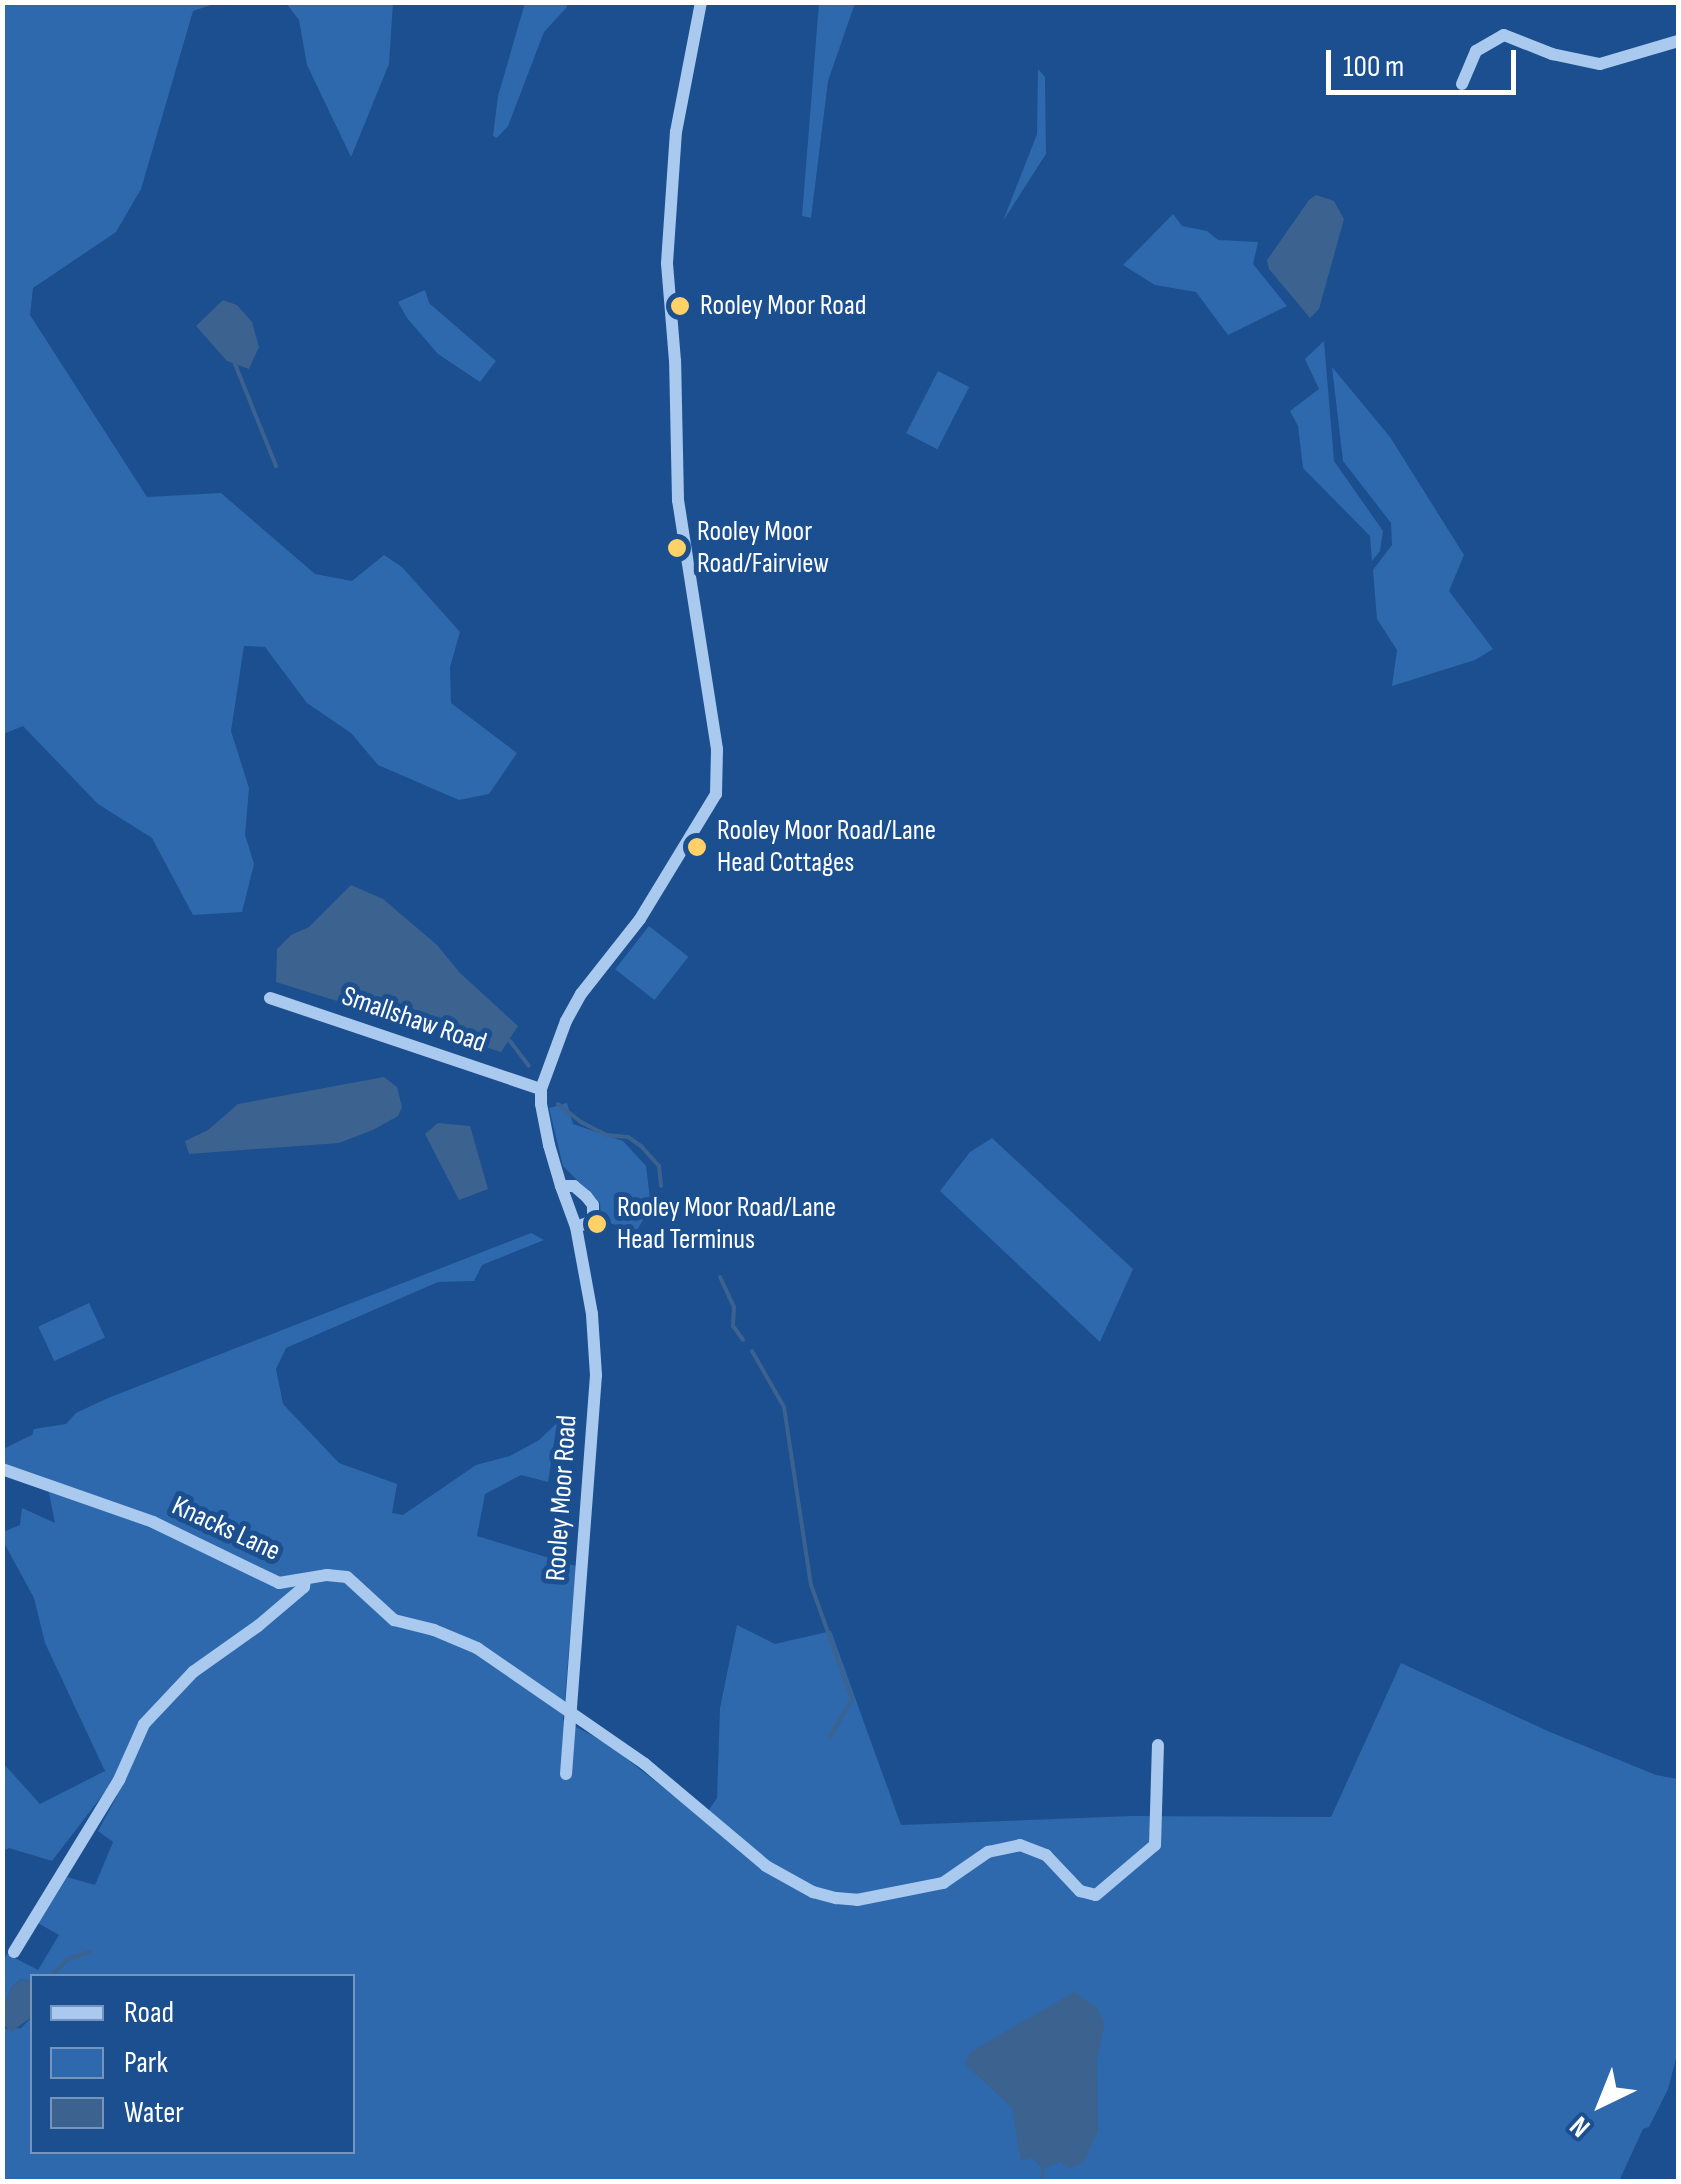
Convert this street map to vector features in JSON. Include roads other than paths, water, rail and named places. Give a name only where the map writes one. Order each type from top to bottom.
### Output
[{"type":"street","name":"Rooley Moor Road","points":[[566,1774],[596,1375],[592,1314],[576,1227],[549,1145],[541,1090],[566,1021],[581,994],[640,920],[716,794],[717,749],[678,500],[676,361],[667,263],[676,132],[701,2]]},
{"type":"street","points":[[1462,84],[1476,50],[1504,34],[1552,54],[1600,64],[1678,40]]},
{"type":"street","name":"Smallshaw Road","points":[[270,998],[541,1090]]},
{"type":"street","name":"Rooley Moor Road","points":[[561,1186],[574,1186],[593,1205],[593,1221],[576,1227]]},
{"type":"street","name":"Knacks Lane","points":[[2,1469],[154,1522],[278,1583],[328,1575],[347,1577],[394,1620],[434,1630],[477,1648],[645,1764],[766,1866],[813,1892],[857,1900],[943,1883],[988,1852],[1020,1845],[1046,1855],[1080,1890],[1096,1895],[1155,1846],[1158,1746]]},
{"type":"street","points":[[14,1952],[118,1780],[144,1724],[165,1698],[292,1597],[305,1580]]},
{"type":"water","points":[[1316,195],[1334,201],[1344,219],[1319,309],[1310,318],[1269,269],[1267,260]]},
{"type":"water","points":[[223,300],[237,305],[252,322],[259,347],[249,369],[227,361],[196,326]]},
{"type":"water","points":[[351,885],[383,899],[437,945],[460,973],[518,1026],[501,1052],[276,982],[277,949],[291,935],[309,927]]},
{"type":"water","points":[[384,1077],[397,1087],[402,1107],[398,1116],[373,1130],[339,1143],[189,1154],[185,1141],[208,1130],[238,1104]]},
{"type":"water","points":[[438,1123],[470,1126],[488,1189],[459,1200],[425,1134]]},
{"type":"water","points":[[21,1979],[30,1981],[30,2018],[11,2032],[3,2024],[3,2008],[12,1987]]},
{"type":"water","points":[[1074,1992],[1096,2007],[1105,2023],[1097,2059],[1098,2131],[1084,2162],[1069,2169],[1060,2162],[1043,2169],[1032,2158],[1021,2161],[1012,2108],[965,2064],[970,2052]]},
{"type":"waterway","points":[[235,364],[276,466]]},
{"type":"waterway","points":[[510,1041],[529,1066]]},
{"type":"waterway","points":[[558,1104],[606,1135],[628,1137],[641,1146],[659,1166],[661,1186]]},
{"type":"waterway","points":[[720,1277],[734,1307],[733,1326],[743,1340]]},
{"type":"waterway","points":[[752,1351],[784,1407],[811,1585],[852,1699],[830,1737]]},
{"type":"waterway","points":[[53,1974],[68,1959],[90,1952]]},
{"type":"waterway","points":[[1042,2182],[1043,2169]]},
{"type":"place","name":"Rooley Moor Road","points":[[680,306]]},
{"type":"place","name":"Rooley Moor Road/Fairview","points":[[677,548]]},
{"type":"place","name":"Rooley Moor Road/Lane Head Cottages","points":[[697,847]]},
{"type":"place","name":"Rooley Moor Road/Lane Head Terminus","points":[[597,1224]]}]
